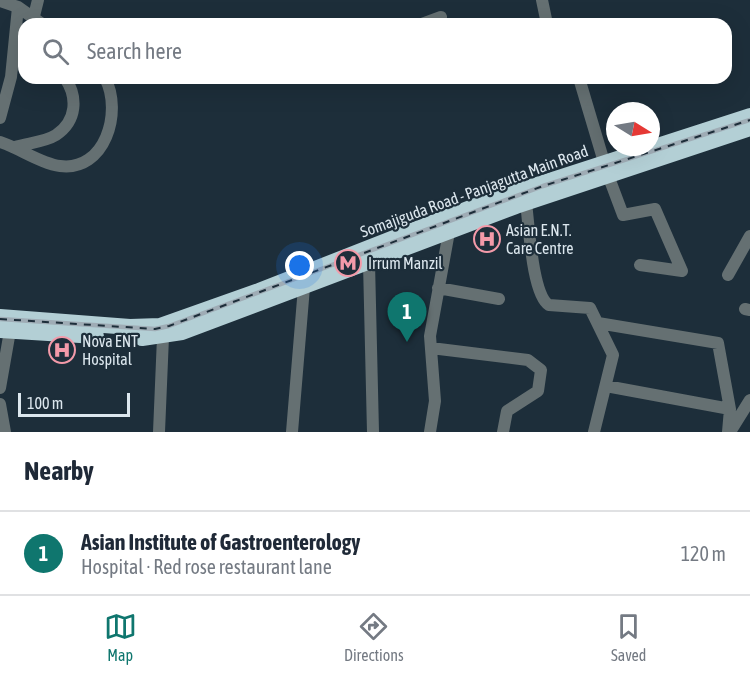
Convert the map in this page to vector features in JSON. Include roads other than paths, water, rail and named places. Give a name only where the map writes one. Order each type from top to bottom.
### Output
[{"type":"highway","name":"Somajiguda Road - Panjagutta Main Road","points":[[3,326],[147,327],[208,316],[369,262],[526,203],[601,170],[750,116]]},
{"type":"highway","name":"Somajiguda Road - Panjagutta Main Road","points":[[3,326],[128,338],[163,337],[208,316],[491,200],[750,128]]},
{"type":"street","points":[[38,0],[38,18]]},
{"type":"street","points":[[542,0],[546,18]]},
{"type":"street","points":[[0,1],[18,7],[33,18]]},
{"type":"street","points":[[0,118],[11,77],[18,7]]},
{"type":"street","points":[[15,147],[57,135],[72,117],[74,97],[69,84]]},
{"type":"street","points":[[0,142],[58,166],[76,166],[101,149],[113,118],[108,84]]},
{"type":"street","points":[[580,84],[601,170],[623,215],[656,208],[682,271],[640,265]]},
{"type":"street","points":[[526,203],[537,280],[544,302],[549,305],[590,308],[613,355],[594,432]]},
{"type":"street","points":[[430,432],[435,401],[430,336],[449,232]]},
{"type":"street","points":[[728,274],[750,236]]},
{"type":"street","points":[[369,262],[373,432]]},
{"type":"street","points":[[292,432],[303,286]]},
{"type":"street","points":[[438,288],[499,299]]},
{"type":"street","points":[[598,323],[718,343],[730,409],[729,432]]},
{"type":"street","points":[[0,388],[3,326]]},
{"type":"street","points":[[159,432],[163,337]]},
{"type":"street","points":[[431,348],[528,360],[541,370],[537,391],[507,411],[502,432]]},
{"type":"street","points":[[606,386],[730,409]]},
{"type":"street","points":[[729,432],[750,400]]},
{"type":"street","points":[[0,404],[5,432]]},
{"type":"railway","points":[[0,319],[155,329],[169,326],[543,186],[750,120]]},
{"type":"place","name":"Asian E.N.T. Care Centre","points":[[487,239]]},
{"type":"place","name":"Irrum Manzil","points":[[348,263]]},
{"type":"place","name":"Asian Institute of Gastroenterology","points":[[407,342]]},
{"type":"place","name":"Nova ENT Hospital","points":[[62,350]]}]
